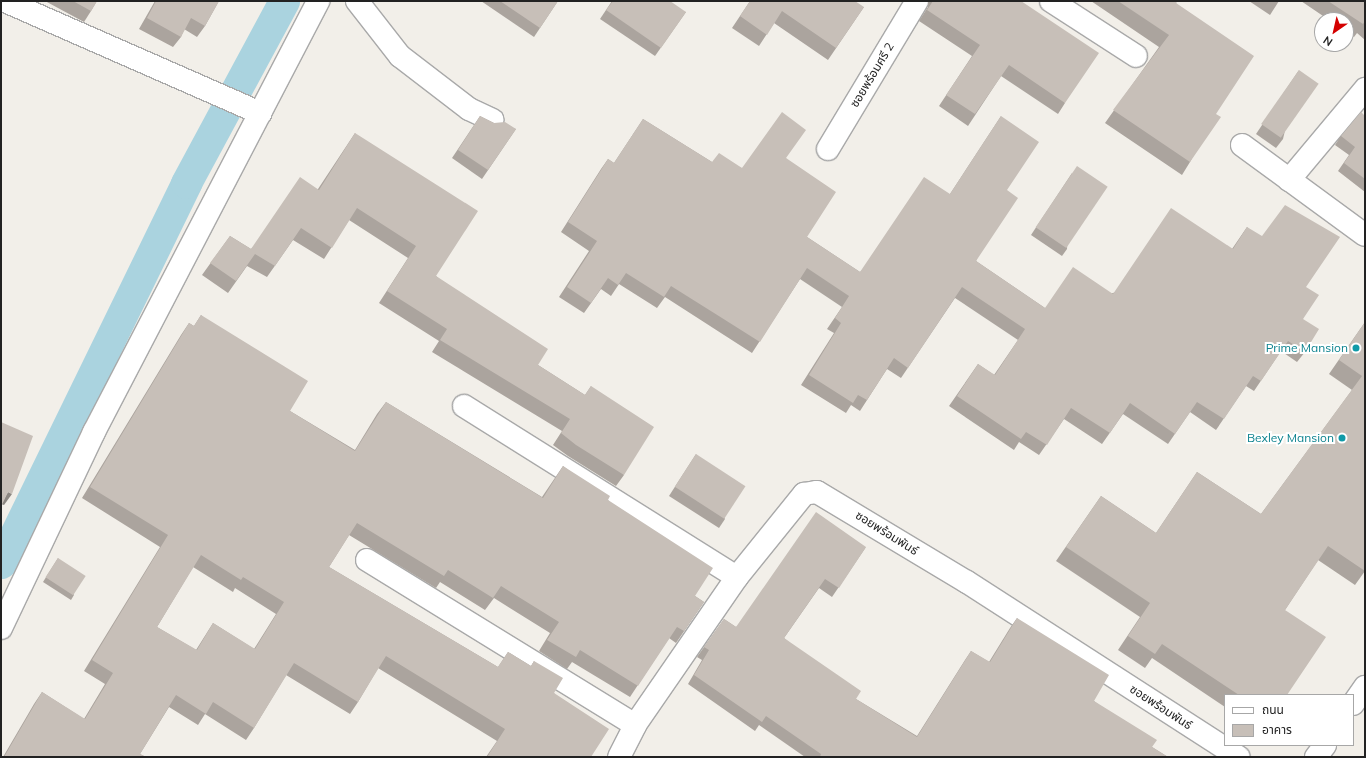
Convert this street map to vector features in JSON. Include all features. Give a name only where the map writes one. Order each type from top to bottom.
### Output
[{"type":"street","points":[[5,1],[260,113]]},
{"type":"street","points":[[1,628],[94,432],[318,1]]},
{"type":"street","points":[[357,1],[400,56],[469,109],[493,120]]},
{"type":"street","name":"ซอยพร้อมศรี 2","points":[[828,149],[917,1]]},
{"type":"street","points":[[1051,1],[1136,56]]},
{"type":"street","points":[[1289,180],[1365,89]]},
{"type":"street","points":[[1242,145],[1365,235]]},
{"type":"street","points":[[464,406],[737,577]]},
{"type":"street","name":"ซอยพร้อมพันธ์","points":[[619,757],[635,725],[737,577],[804,494],[817,492],[974,587],[1239,757]]},
{"type":"street","points":[[367,560],[635,725]]},
{"type":"street","points":[[1354,703],[1365,687]]},
{"type":"street","points":[[1316,757],[1324,746]]},
{"type":"building","points":[[73,1],[97,1],[91,11]]},
{"type":"building","points":[[156,1],[219,1],[205,26],[191,18],[181,37],[147,18]]},
{"type":"building","points":[[500,1],[558,1],[540,28]]},
{"type":"building","points":[[613,1],[670,1],[686,12],[661,48],[606,10]]},
{"type":"building","points":[[750,1],[855,1],[864,7],[836,48],[782,11],[767,35],[740,16]]},
{"type":"building","points":[[933,1],[1021,1],[1099,53],[1065,103],[1009,65],[975,114],[946,95],[980,45],[927,10]]},
{"type":"building","points":[[1118,1],[1177,1],[1176,3],[1254,56],[1216,114],[1221,117],[1190,162],[1113,110],[1169,35]]},
{"type":"building","points":[[1328,1],[1365,1],[1365,21],[1363,24],[1354,18],[1354,12],[1345,12]]},
{"type":"building","points":[[1299,70],[1319,84],[1281,138],[1261,124]]},
{"type":"building","points":[[782,112],[806,130],[786,158],[836,192],[807,237],[860,272],[924,177],[950,194],[1001,116],[1039,142],[1007,190],[1018,198],[976,261],[1045,308],[1073,267],[1113,294],[1171,208],[1233,249],[1247,227],[1262,236],[1285,205],[1340,237],[1306,287],[1319,295],[1303,319],[1319,329],[1305,352],[1288,341],[1261,381],[1253,376],[1224,419],[1197,402],[1175,434],[1130,403],[1110,433],[1071,408],[1047,445],[1026,432],[1021,439],[957,396],[978,364],[995,375],[1025,329],[962,287],[908,368],[894,358],[867,400],[858,395],[853,403],[809,375],[841,323],[835,318],[849,296],[807,268],[760,342],[671,286],[664,297],[626,273],[618,285],[608,278],[591,303],[567,287],[597,241],[568,222],[608,159],[614,163],[643,119],[712,162],[719,153],[742,168]]},
{"type":"building","points":[[1361,112],[1365,116],[1365,179],[1344,163],[1355,147],[1341,136]]},
{"type":"building","points":[[480,116],[494,123],[505,122],[516,129],[488,170],[458,150]]},
{"type":"building","points":[[355,133],[478,211],[436,276],[548,349],[538,365],[585,395],[591,386],[654,427],[624,475],[576,445],[561,433],[570,419],[440,340],[447,329],[387,291],[416,246],[357,208],[332,248],[301,228],[275,266],[255,254],[236,281],[210,263],[230,236],[251,249],[300,177],[319,190]]},
{"type":"building","points":[[1077,166],[1108,187],[1066,248],[1036,227]]},
{"type":"building","points":[[201,315],[308,381],[290,411],[355,451],[386,402],[543,498],[563,466],[610,496],[608,500],[713,568],[695,596],[704,602],[684,631],[677,627],[638,686],[580,650],[576,657],[547,640],[559,622],[501,586],[493,598],[448,570],[444,576],[357,523],[329,567],[498,667],[508,652],[531,666],[534,661],[563,678],[554,693],[609,729],[591,757],[487,757],[505,729],[386,656],[358,702],[294,663],[254,728],[213,702],[206,714],[176,695],[140,754],[146,757],[4,757],[42,692],[85,719],[113,673],[92,660],[168,535],[90,487],[189,323],[194,326]],"holes":[[[201,555],[241,580],[243,577],[284,602],[255,649],[213,623],[197,650],[157,627]]]},
{"type":"building","points":[[1365,322],[1365,571],[1328,546],[1285,610],[1326,637],[1288,694],[1237,694],[1162,644],[1155,654],[1128,636],[1150,603],[1066,547],[1101,496],[1156,533],[1197,472],[1261,514],[1362,376],[1339,360]]},
{"type":"building","points":[[1,422],[33,436],[12,494],[8,492],[1,507]]},
{"type":"building","points":[[696,454],[745,486],[724,519],[675,487]]},
{"type":"building","points":[[816,512],[866,547],[839,588],[825,579],[784,638],[861,691],[856,699],[917,737],[971,651],[990,662],[1017,618],[1109,675],[1094,701],[1157,740],[1152,747],[1168,757],[820,757],[821,754],[766,716],[762,722],[694,675],[709,650],[704,647],[724,619],[736,627]]},
{"type":"building","points":[[58,558],[86,576],[73,595],[45,577]]},
{"type":"waterway","points":[[1,563],[186,183],[284,1]]},
{"type":"place","name":"Prime Mansion","points":[[1356,348]]},
{"type":"place","name":"Bexley Mansion","points":[[1342,438]]}]
